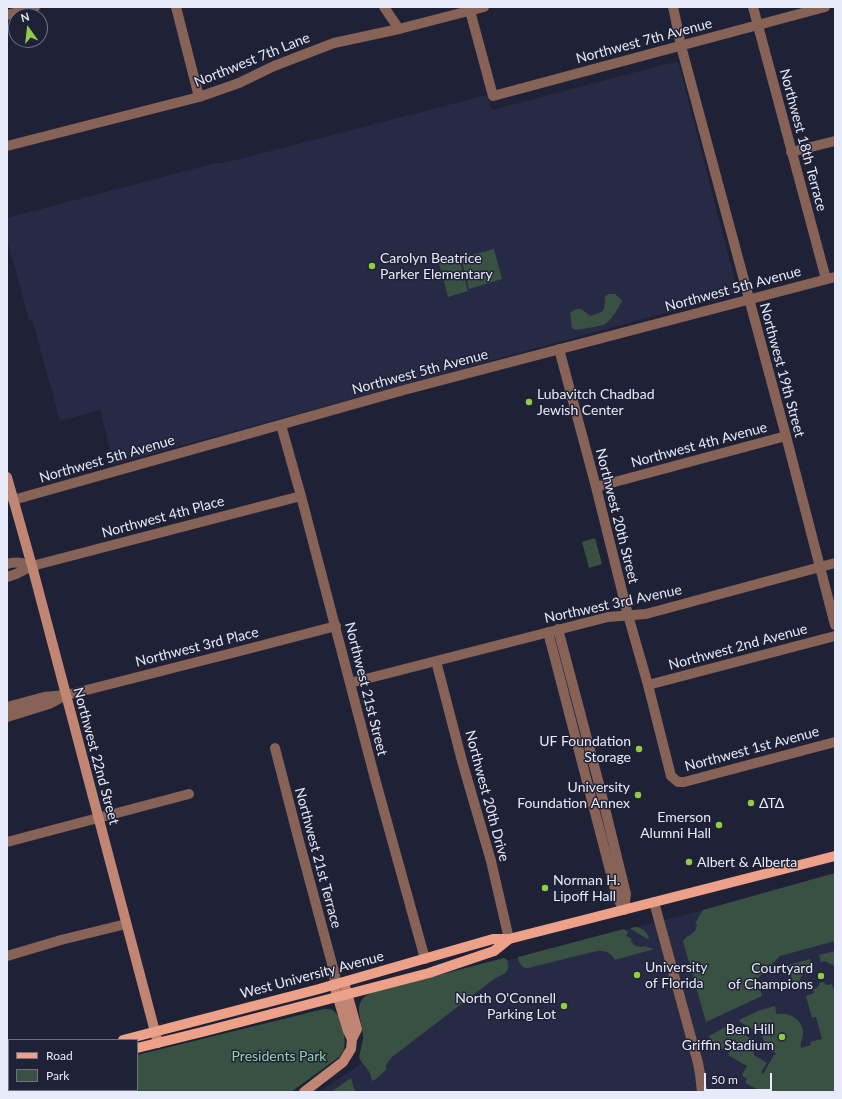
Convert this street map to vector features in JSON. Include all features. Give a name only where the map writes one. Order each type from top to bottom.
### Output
[{"type":"main road","name":"West University Avenue","points":[[127,1039],[337,981],[425,959],[493,939],[509,940],[835,856]]},
{"type":"main road","name":"West University Avenue","points":[[138,1048],[429,973],[494,950],[509,940]]},
{"type":"street","points":[[7,14],[35,7]]},
{"type":"street","points":[[176,7],[199,97]]},
{"type":"street","points":[[384,7],[400,29]]},
{"type":"street","name":"Northwest 7th Lane","points":[[7,146],[199,97],[239,83],[274,66],[334,43],[400,29],[469,9],[484,7]]},
{"type":"street","name":"Northwest 19th Street","points":[[673,7],[681,46],[786,436],[835,625]]},
{"type":"street","name":"Northwest 18th Terrace","points":[[753,7],[791,152],[830,278]]},
{"type":"street","name":"Northwest 7th Avenue","points":[[469,9],[493,96],[825,7]]},
{"type":"street","points":[[791,152],[835,141]]},
{"type":"street","name":"Northwest 5th Avenue","points":[[13,500],[404,390],[830,278]]},
{"type":"street","name":"Northwest 20th Street","points":[[559,349],[628,615],[648,685],[669,772],[676,780]]},
{"type":"street","name":"Northwest 21st Street","points":[[281,425],[425,959]]},
{"type":"street","name":"Northwest 4th Avenue","points":[[596,487],[786,436]]},
{"type":"street","name":"Northwest 22nd Street","points":[[7,477],[32,566],[158,1043]]},
{"type":"street","name":"Northwest 4th Place","points":[[7,577],[32,566],[301,496]]},
{"type":"street","name":"Northwest 4th Place","points":[[7,564],[15,562],[32,566]]},
{"type":"street","name":"Northwest 3rd Avenue","points":[[350,683],[608,617],[646,614],[835,563]]},
{"type":"street","name":"Northwest 3rd Place","points":[[7,717],[49,704],[66,696],[336,626]]},
{"type":"street","points":[[558,629],[594,764],[626,894],[624,910]]},
{"type":"street","points":[[548,632],[617,897],[624,910]]},
{"type":"street","name":"Northwest 2nd Avenue","points":[[648,685],[835,636]]},
{"type":"street","name":"Northwest 20th Drive","points":[[436,661],[462,762],[490,861],[509,940]]},
{"type":"street","name":"Northwest 3rd Place","points":[[7,707],[44,697],[66,696]]},
{"type":"street","points":[[566,700],[576,697]]},
{"type":"street","name":"Northwest 1st Avenue","points":[[676,780],[684,782],[835,742]]},
{"type":"street","name":"Northwest 21st Terrace","points":[[275,748],[342,996],[348,1032],[352,1039],[351,1049],[343,1062],[304,1092]]},
{"type":"street","points":[[583,767],[594,764]]},
{"type":"street","points":[[7,842],[189,794]]},
{"type":"street","points":[[654,902],[698,1063],[702,1092]]},
{"type":"street","points":[[7,956],[126,924]]},
{"type":"shaded area","name":"Carolyn Beatrice Parker Elementary","points":[[678,61],[738,293],[114,464],[100,410],[60,421],[32,319],[29,320],[7,239],[7,218],[212,164],[228,162],[487,95],[492,110]]},
{"type":"shaded area","name":"University of Florida","points":[[835,873],[835,1092],[318,1092],[351,1071],[362,1062],[359,1059],[363,1038],[359,1011],[362,1000],[365,996],[384,989],[504,958],[508,960],[703,910]]},
{"type":"green space","points":[[494,249],[502,279],[469,289],[461,258]]},
{"type":"green space","points":[[459,258],[468,291],[448,297],[439,263]]},
{"type":"green space","points":[[615,294],[622,300],[610,320],[600,326],[576,330],[572,328],[570,313],[576,309],[583,310],[590,316],[602,312],[604,308],[605,296]]},
{"type":"green space","points":[[595,538],[602,564],[589,568],[582,542]]},
{"type":"green space","points":[[835,873],[835,941],[780,956],[757,979],[762,996],[706,1022],[683,941],[688,935],[689,936],[695,931],[697,924],[695,923],[703,910]]},
{"type":"green space","points":[[635,927],[645,931],[649,940],[630,928]]},
{"type":"green space","points":[[624,929],[628,932],[626,936],[632,939],[631,941],[635,946],[644,946],[654,949],[615,960],[608,952],[597,951],[528,968],[522,966],[519,961],[518,957]]},
{"type":"green space","points":[[835,951],[835,966],[825,961],[821,962],[819,955]]},
{"type":"green space","points":[[504,958],[507,960],[508,965],[506,972],[494,979],[392,1057],[386,1065],[386,1070],[372,1081],[370,1073],[361,1061],[360,1057],[363,1038],[359,1012],[361,1000],[374,992]]},
{"type":"green space","points":[[810,959],[812,966],[808,967],[800,979],[801,983],[794,985],[788,965]]},
{"type":"green space","name":"Ben Hill Griffin Stadium","points":[[824,982],[828,985],[832,984],[833,988],[835,988],[835,1092],[756,1092],[757,1089],[745,1083],[747,1079],[742,1075],[747,1066],[728,1055],[731,1049],[727,1047],[724,1050],[711,1043],[709,1036],[729,1025],[753,1040],[751,1043],[754,1055],[767,1063],[761,1072],[763,1074],[774,1055],[777,1054],[770,1050],[766,1045],[763,1039],[762,1031],[758,1032],[739,1020],[758,1011],[775,1006],[777,1014],[787,1014],[799,1021],[803,1030],[801,1048],[811,1045],[810,1042],[822,1039],[816,1017],[812,1018],[806,996],[814,993],[813,989],[817,988],[819,983]]},
{"type":"green space","name":"Presidents Park","points":[[324,1009],[331,1009],[337,1014],[345,1040],[344,1050],[339,1057],[291,1092],[7,1092],[7,1090],[138,1091],[138,1055]]},
{"type":"green space","points":[[351,1078],[355,1092],[331,1092]]},
{"type":"place","name":"Carolyn Beatrice Parker Elementary","points":[[372,266]]},
{"type":"place","name":"Lubavitch Chadbad Jewish Center","points":[[529,402]]},
{"type":"place","name":"UF Foundation Storage","points":[[639,749]]},
{"type":"place","name":"University Foundation Annex","points":[[638,795]]},
{"type":"place","name":"ΔΤΔ","points":[[751,803]]},
{"type":"place","name":"Emerson Alumni Hall","points":[[719,825]]},
{"type":"place","name":"Albert & Alberta","points":[[689,862]]},
{"type":"place","name":"Norman H. Lipoff Hall","points":[[545,888]]},
{"type":"place","name":"University of Florida","points":[[637,975]]},
{"type":"place","name":"Courtyard of Champions","points":[[821,976]]},
{"type":"place","name":"North O'Connell Parking Lot","points":[[564,1006]]},
{"type":"place","name":"Ben Hill Griffin Stadium","points":[[782,1037]]}]
